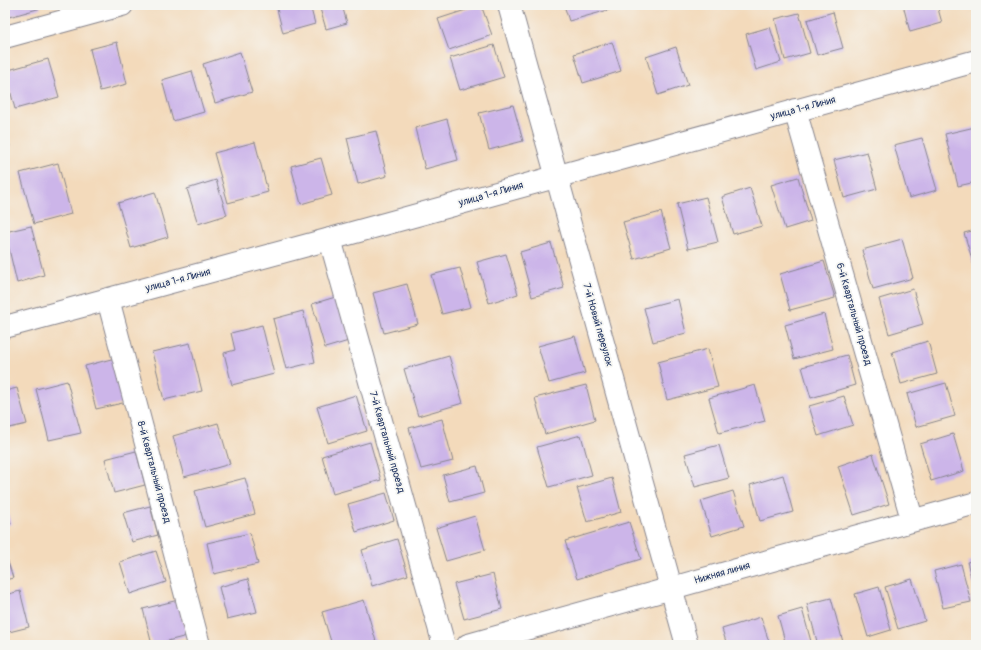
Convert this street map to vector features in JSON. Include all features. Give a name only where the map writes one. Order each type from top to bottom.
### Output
[{"type":"street","points":[[5,37],[55,14],[122,5]]},
{"type":"street","name":"7-й Новый переулок","points":[[509,5],[687,645]]},
{"type":"street","name":"улица 1-я Линия","points":[[5,327],[976,61]]},
{"type":"street","name":"6-й Квартальный проезд","points":[[795,110],[912,519]]},
{"type":"street","name":"7-й Квартальный проезд","points":[[330,239],[444,645]]},
{"type":"street","name":"8-й Квартальный проезд","points":[[108,299],[199,645]]},
{"type":"street","name":"Нижняя линия","points":[[468,645],[912,519],[976,503]]},
{"type":"building","points":[[6,5],[40,5],[41,8],[9,17]]},
{"type":"building","points":[[276,5],[310,5],[315,24],[283,33]]},
{"type":"building","points":[[319,5],[342,5],[347,23],[326,29]]},
{"type":"building","points":[[481,5],[492,35],[449,50],[438,19]]},
{"type":"building","points":[[564,5],[611,5],[612,9],[569,21]]},
{"type":"building","points":[[903,5],[937,5],[942,23],[910,32]]},
{"type":"building","points":[[833,12],[843,48],[817,55],[807,20]]},
{"type":"building","points":[[799,13],[810,53],[785,60],[775,19]]},
{"type":"building","points":[[770,27],[781,62],[756,70],[746,34]]},
{"type":"building","points":[[117,42],[127,84],[100,91],[90,49]]},
{"type":"building","points":[[612,42],[621,71],[583,83],[574,54]]},
{"type":"building","points":[[494,45],[504,77],[460,90],[450,58]]},
{"type":"building","points":[[676,47],[688,85],[658,95],[646,57]]},
{"type":"building","points":[[240,52],[252,92],[215,103],[203,64]]},
{"type":"building","points":[[48,59],[59,97],[15,109],[5,71]]},
{"type":"building","points":[[192,71],[204,112],[173,121],[162,80]]},
{"type":"building","points":[[513,105],[523,141],[489,150],[479,113]]},
{"type":"building","points":[[447,119],[458,160],[425,169],[415,128]]},
{"type":"building","points":[[975,127],[976,182],[958,186],[945,134]]},
{"type":"building","points":[[5,130],[10,146],[5,147]]},
{"type":"building","points":[[376,131],[387,176],[358,184],[347,138]]},
{"type":"building","points":[[922,138],[937,190],[909,198],[894,145]]},
{"type":"building","points":[[255,142],[268,192],[228,203],[214,153]]},
{"type":"building","points":[[867,152],[877,189],[844,198],[834,160]]},
{"type":"building","points":[[321,158],[332,195],[301,204],[291,166]]},
{"type":"building","points":[[58,163],[71,214],[34,224],[20,173]]},
{"type":"building","points":[[798,177],[811,221],[785,229],[771,185]]},
{"type":"building","points":[[216,180],[227,215],[198,224],[187,189]]},
{"type":"building","points":[[750,188],[762,226],[733,234],[722,197]]},
{"type":"building","points":[[155,192],[168,237],[131,248],[118,203]]},
{"type":"building","points":[[706,197],[718,242],[688,249],[677,204]]},
{"type":"building","points":[[661,212],[671,248],[634,259],[623,222]]},
{"type":"building","points":[[31,226],[44,275],[17,283],[5,232]]},
{"type":"building","points":[[976,230],[976,268],[975,269],[964,233]]},
{"type":"building","points":[[902,239],[913,278],[873,289],[862,250]]},
{"type":"building","points":[[551,243],[564,288],[532,297],[520,252]]},
{"type":"building","points":[[506,254],[518,294],[489,303],[477,262]]},
{"type":"building","points":[[824,261],[835,298],[790,310],[780,274]]},
{"type":"building","points":[[460,268],[471,307],[442,314],[431,275]]},
{"type":"building","points":[[407,284],[418,324],[384,333],[373,293]]},
{"type":"building","points":[[913,289],[923,324],[889,334],[879,299]]},
{"type":"building","points":[[339,296],[352,340],[325,348],[312,304]]},
{"type":"building","points":[[678,299],[686,333],[653,342],[644,308]]},
{"type":"building","points":[[303,311],[315,362],[286,369],[273,319]]},
{"type":"building","points":[[824,314],[833,349],[794,359],[785,325]]},
{"type":"building","points":[[262,325],[274,374],[232,385],[224,353],[235,350],[231,333]]},
{"type":"building","points":[[575,336],[585,373],[549,383],[538,346]]},
{"type":"building","points":[[928,341],[937,374],[901,384],[892,352]]},
{"type":"building","points":[[190,343],[202,391],[164,400],[152,352]]},
{"type":"building","points":[[708,349],[718,387],[667,400],[658,362]]},
{"type":"building","points":[[847,355],[855,385],[811,398],[802,367]]},
{"type":"building","points":[[449,356],[463,403],[418,416],[404,369]]},
{"type":"building","points":[[115,358],[127,402],[96,409],[85,366]]},
{"type":"building","points":[[67,381],[81,433],[49,440],[36,389]]},
{"type":"building","points":[[946,383],[955,416],[916,427],[907,394]]},
{"type":"building","points":[[586,385],[595,420],[545,434],[535,398]]},
{"type":"building","points":[[755,385],[765,421],[719,433],[709,398]]},
{"type":"building","points":[[17,388],[27,424],[5,429],[5,391]]},
{"type":"building","points":[[356,395],[367,431],[328,443],[317,407]]},
{"type":"building","points":[[844,396],[853,425],[818,436],[809,406]]},
{"type":"building","points":[[442,419],[453,461],[421,469],[409,428]]},
{"type":"building","points":[[218,423],[230,464],[184,477],[173,436]]},
{"type":"building","points":[[953,434],[964,471],[931,481],[920,444]]},
{"type":"building","points":[[581,435],[592,475],[549,487],[537,447]]},
{"type":"building","points":[[370,442],[381,480],[333,494],[322,456]]},
{"type":"building","points":[[719,445],[729,478],[695,487],[685,454]]},
{"type":"building","points":[[136,451],[145,485],[114,493],[105,459]]},
{"type":"building","points":[[873,454],[889,504],[854,515],[838,466]]},
{"type":"building","points":[[477,466],[484,493],[450,502],[443,475]]},
{"type":"building","points":[[783,475],[793,512],[760,521],[750,485]]},
{"type":"building","points":[[245,478],[255,514],[205,527],[195,491]]},
{"type":"building","points":[[612,478],[621,512],[587,522],[577,488]]},
{"type":"building","points":[[733,491],[744,526],[712,536],[701,501]]},
{"type":"building","points":[[386,493],[394,520],[356,532],[348,504]]},
{"type":"building","points":[[5,504],[11,524],[5,526]]},
{"type":"building","points":[[150,506],[158,535],[132,542],[123,513]]},
{"type":"building","points":[[475,516],[485,550],[446,561],[436,528]]},
{"type":"building","points":[[629,522],[641,559],[577,579],[565,541]]},
{"type":"building","points":[[250,533],[258,564],[214,574],[207,543]]},
{"type":"building","points":[[397,539],[408,575],[372,586],[362,550]]},
{"type":"building","points":[[156,551],[166,582],[130,594],[120,562]]},
{"type":"building","points":[[5,552],[13,578],[5,580]]},
{"type":"building","points":[[976,560],[976,594],[967,562]]},
{"type":"building","points":[[961,564],[971,602],[943,608],[934,571]]},
{"type":"building","points":[[493,574],[502,609],[464,619],[454,584]]},
{"type":"building","points":[[248,579],[257,612],[227,619],[219,587]]},
{"type":"building","points":[[912,579],[925,621],[898,629],[885,587]]},
{"type":"building","points":[[879,587],[891,630],[868,637],[855,594]]},
{"type":"building","points":[[20,591],[29,627],[5,633],[5,595]]},
{"type":"building","points":[[831,598],[843,642],[831,645],[818,645],[807,604]]},
{"type":"building","points":[[178,600],[187,636],[152,645],[143,609]]},
{"type":"building","points":[[364,600],[377,645],[332,645],[322,612]]},
{"type":"building","points":[[802,609],[812,645],[786,645],[778,616]]},
{"type":"building","points":[[761,617],[770,645],[727,645],[722,629]]}]
